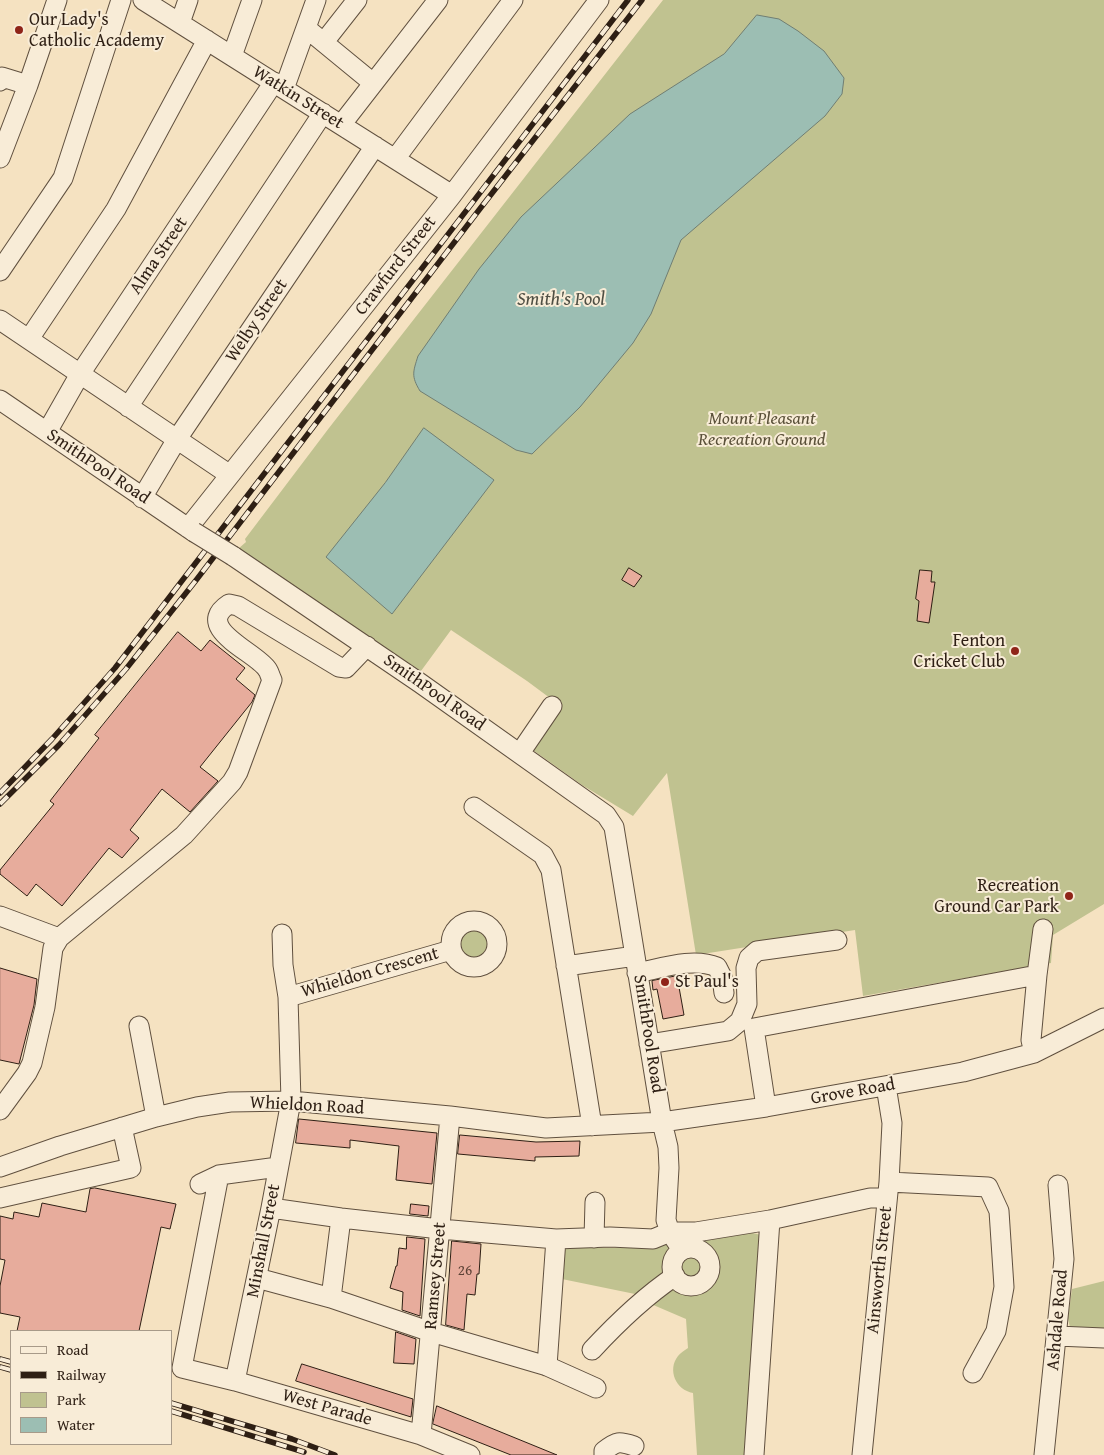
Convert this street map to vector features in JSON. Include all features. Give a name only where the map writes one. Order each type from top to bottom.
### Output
[{"type":"street","points":[[0,158],[28,85],[57,0]]},
{"type":"street","points":[[0,271],[63,178],[121,0]]},
{"type":"street","name":"Watkin Street","points":[[144,0],[452,195]]},
{"type":"street","points":[[180,23],[188,0]]},
{"type":"street","points":[[232,56],[252,0]]},
{"type":"street","name":"Alma Street","points":[[47,432],[80,374],[279,86],[306,28],[316,0]]},
{"type":"street","points":[[324,42],[357,0]]},
{"type":"street","points":[[341,125],[438,0]]},
{"type":"street","points":[[395,159],[513,0]]},
{"type":"street","name":"Crawfurd Street","points":[[191,530],[230,475],[452,195],[599,0]]},
{"type":"street","points":[[306,28],[373,83]]},
{"type":"street","points":[[29,339],[116,209],[206,40]]},
{"type":"street","points":[[0,81],[2,77],[28,85]]},
{"type":"street","points":[[128,407],[323,114]]},
{"type":"street","name":"Welby Street","points":[[142,498],[177,439],[375,146]]},
{"type":"street","points":[[0,320],[230,475]]},
{"type":"street","name":"SmithPool Road","points":[[0,400],[142,498],[233,556],[367,646],[606,815],[614,827],[662,1122],[668,1147],[669,1168],[666,1220],[670,1232]]},
{"type":"street","points":[[0,1110],[6,1092],[27,1073],[32,1062],[45,1007],[53,948],[58,938],[184,835],[232,782],[238,772],[272,680],[267,668],[224,634],[218,623],[219,614],[230,604],[238,606],[338,667],[346,668],[367,646]]},
{"type":"street","points":[[520,754],[552,706]]},
{"type":"street","points":[[474,807],[543,855],[551,870],[592,1126]]},
{"type":"street","points":[[0,916],[58,938]]},
{"type":"street","points":[[1034,1052],[1031,1040],[1043,929]]},
{"type":"street","name":"Minshall Street","points":[[235,1381],[291,1101],[288,997],[283,966],[282,934]]},
{"type":"street","points":[[649,1044],[728,1031],[740,1021],[748,1004],[746,968],[749,958],[757,951],[837,940]]},
{"type":"street","name":"Whieldon Crescent","points":[[288,997],[451,950]]},
{"type":"street","points":[[566,966],[709,963],[717,967],[722,977],[724,993]]},
{"type":"street","points":[[766,1107],[754,1028],[1037,975]]},
{"type":"street","name":"Grove Road","points":[[592,1126],[662,1122],[766,1107],[963,1072],[1034,1052],[1104,1018]]},
{"type":"street","points":[[138,1026],[156,1117]]},
{"type":"street","name":"Ainsworth Street","points":[[862,1455],[888,1190],[892,1123],[886,1086]]},
{"type":"street","name":"Whieldon Road","points":[[0,1167],[156,1117],[197,1107],[230,1102],[291,1101],[450,1116],[546,1128],[592,1126]]},
{"type":"street","name":"Ramsey Street","points":[[421,1435],[450,1116]]},
{"type":"street","points":[[0,1198],[131,1168],[122,1127]]},
{"type":"street","points":[[200,1184],[219,1175],[278,1167]]},
{"type":"street","name":"West Parade","points":[[219,1175],[182,1368],[235,1381],[421,1435],[470,1455]]},
{"type":"street","name":"Ashdale Road","points":[[1044,1455],[1064,1259],[1058,1184]]},
{"type":"street","points":[[271,1208],[341,1218],[556,1240],[594,1238],[653,1239],[670,1232],[696,1232],[770,1220],[870,1198],[888,1190],[988,1187],[999,1211],[1004,1286],[996,1331],[973,1372]]},
{"type":"street","points":[[594,1238],[595,1202]]},
{"type":"street","points":[[331,1298],[341,1218]]},
{"type":"street","points":[[754,1455],[770,1220]]},
{"type":"street","points":[[670,1232],[682,1250]]},
{"type":"street","points":[[547,1366],[556,1240]]},
{"type":"street","points":[[688,1247],[701,1250],[710,1261],[711,1268],[708,1277],[696,1285],[687,1286],[675,1276],[672,1266],[674,1260],[682,1250],[688,1247]]},
{"type":"street","points":[[592,1350],[612,1328],[656,1289],[675,1276]]},
{"type":"street","points":[[257,1278],[331,1298],[431,1332],[547,1366],[596,1388]]},
{"type":"street","points":[[1057,1336],[1104,1338]]},
{"type":"street","points":[[604,1455],[604,1450],[615,1443],[624,1442],[634,1446]]},
{"type":"green space","name":"Mount Pleasant Recreation Ground","points":[[663,0],[1104,0],[1104,904],[1053,935],[1051,963],[863,996],[855,930],[696,955],[667,773],[633,816],[582,785],[530,748],[558,704],[527,681],[451,630],[421,671],[238,549],[246,542],[245,539],[329,428]]},
{"type":"green space","points":[[474,928],[480,929],[485,933],[489,938],[489,950],[485,955],[480,959],[474,960],[468,959],[463,955],[459,950],[458,944],[459,938],[463,933],[468,929]]},
{"type":"green space","points":[[753,1233],[761,1235],[746,1455],[697,1455],[693,1393],[678,1384],[673,1373],[675,1361],[688,1348],[686,1319],[651,1304],[635,1294],[557,1278],[560,1250],[568,1247],[634,1248],[707,1236]]},
{"type":"green space","points":[[1104,1281],[1104,1332],[1070,1328],[1068,1318],[1072,1289]]},
{"type":"water","name":"Smith's Pool","points":[[757,15],[779,19],[824,51],[844,78],[842,94],[825,116],[681,240],[651,314],[633,343],[580,407],[532,454],[516,450],[420,391],[414,374],[418,356],[479,269],[521,217],[630,114],[724,54]]},
{"type":"water","points":[[424,428],[494,480],[392,614],[326,557],[385,483]]},
{"type":"building","points":[[629,568],[642,576],[634,587],[622,580]]},
{"type":"building","points":[[920,570],[932,571],[931,582],[935,582],[929,623],[917,621],[919,601],[916,599]]},
{"type":"building","points":[[178,632],[201,651],[210,640],[245,668],[236,679],[255,695],[252,702],[200,767],[218,781],[190,812],[162,789],[130,830],[139,838],[122,858],[109,848],[62,906],[36,884],[27,896],[0,874],[0,870],[54,804],[50,801],[99,738],[95,735]]},
{"type":"building","points":[[0,968],[37,979],[34,1005],[19,1064],[0,1060]]},
{"type":"building","points":[[677,976],[684,1015],[663,1019],[657,989],[653,990],[652,981]]},
{"type":"building","points":[[299,1119],[437,1133],[432,1184],[396,1180],[399,1146],[350,1140],[350,1148],[296,1143]]},
{"type":"building","points":[[460,1135],[536,1142],[580,1141],[579,1156],[535,1157],[535,1161],[458,1154]]},
{"type":"building","points":[[95,1188],[176,1204],[170,1229],[161,1227],[139,1330],[17,1330],[20,1317],[0,1313],[0,1286],[5,1260],[0,1259],[0,1216],[13,1219],[14,1212],[39,1217],[42,1203],[86,1212],[90,1189]]},
{"type":"building","points":[[411,1204],[429,1206],[428,1216],[410,1214]]},
{"type":"building","points":[[407,1237],[425,1239],[420,1316],[402,1310],[403,1292],[390,1288],[397,1266],[399,1248],[406,1249]]},
{"type":"building","points":[[452,1241],[481,1244],[479,1274],[477,1274],[475,1295],[467,1294],[464,1330],[446,1325]]},
{"type":"building","points":[[396,1332],[416,1339],[414,1364],[394,1363]]},
{"type":"building","points":[[302,1364],[413,1399],[411,1417],[296,1381]]},
{"type":"building","points":[[437,1406],[557,1455],[511,1455],[433,1424]]},
{"type":"railway","points":[[0,793],[52,739],[115,668],[628,0]]},
{"type":"railway","points":[[0,804],[59,745],[126,669],[642,0]]},
{"type":"railway","points":[[0,1359],[10,1362]]},
{"type":"railway","points":[[0,1367],[10,1370]]},
{"type":"railway","points":[[172,1403],[292,1439],[335,1455]]},
{"type":"railway","points":[[172,1411],[304,1452]]},
{"type":"place","name":"Our Lady's Catholic Academy","points":[[19,30]]},
{"type":"place","name":"Fenton Cricket Club","points":[[1015,651]]},
{"type":"place","name":"Recreation Ground Car Park","points":[[1069,896]]},
{"type":"place","name":"St Paul's","points":[[665,982]]}]
